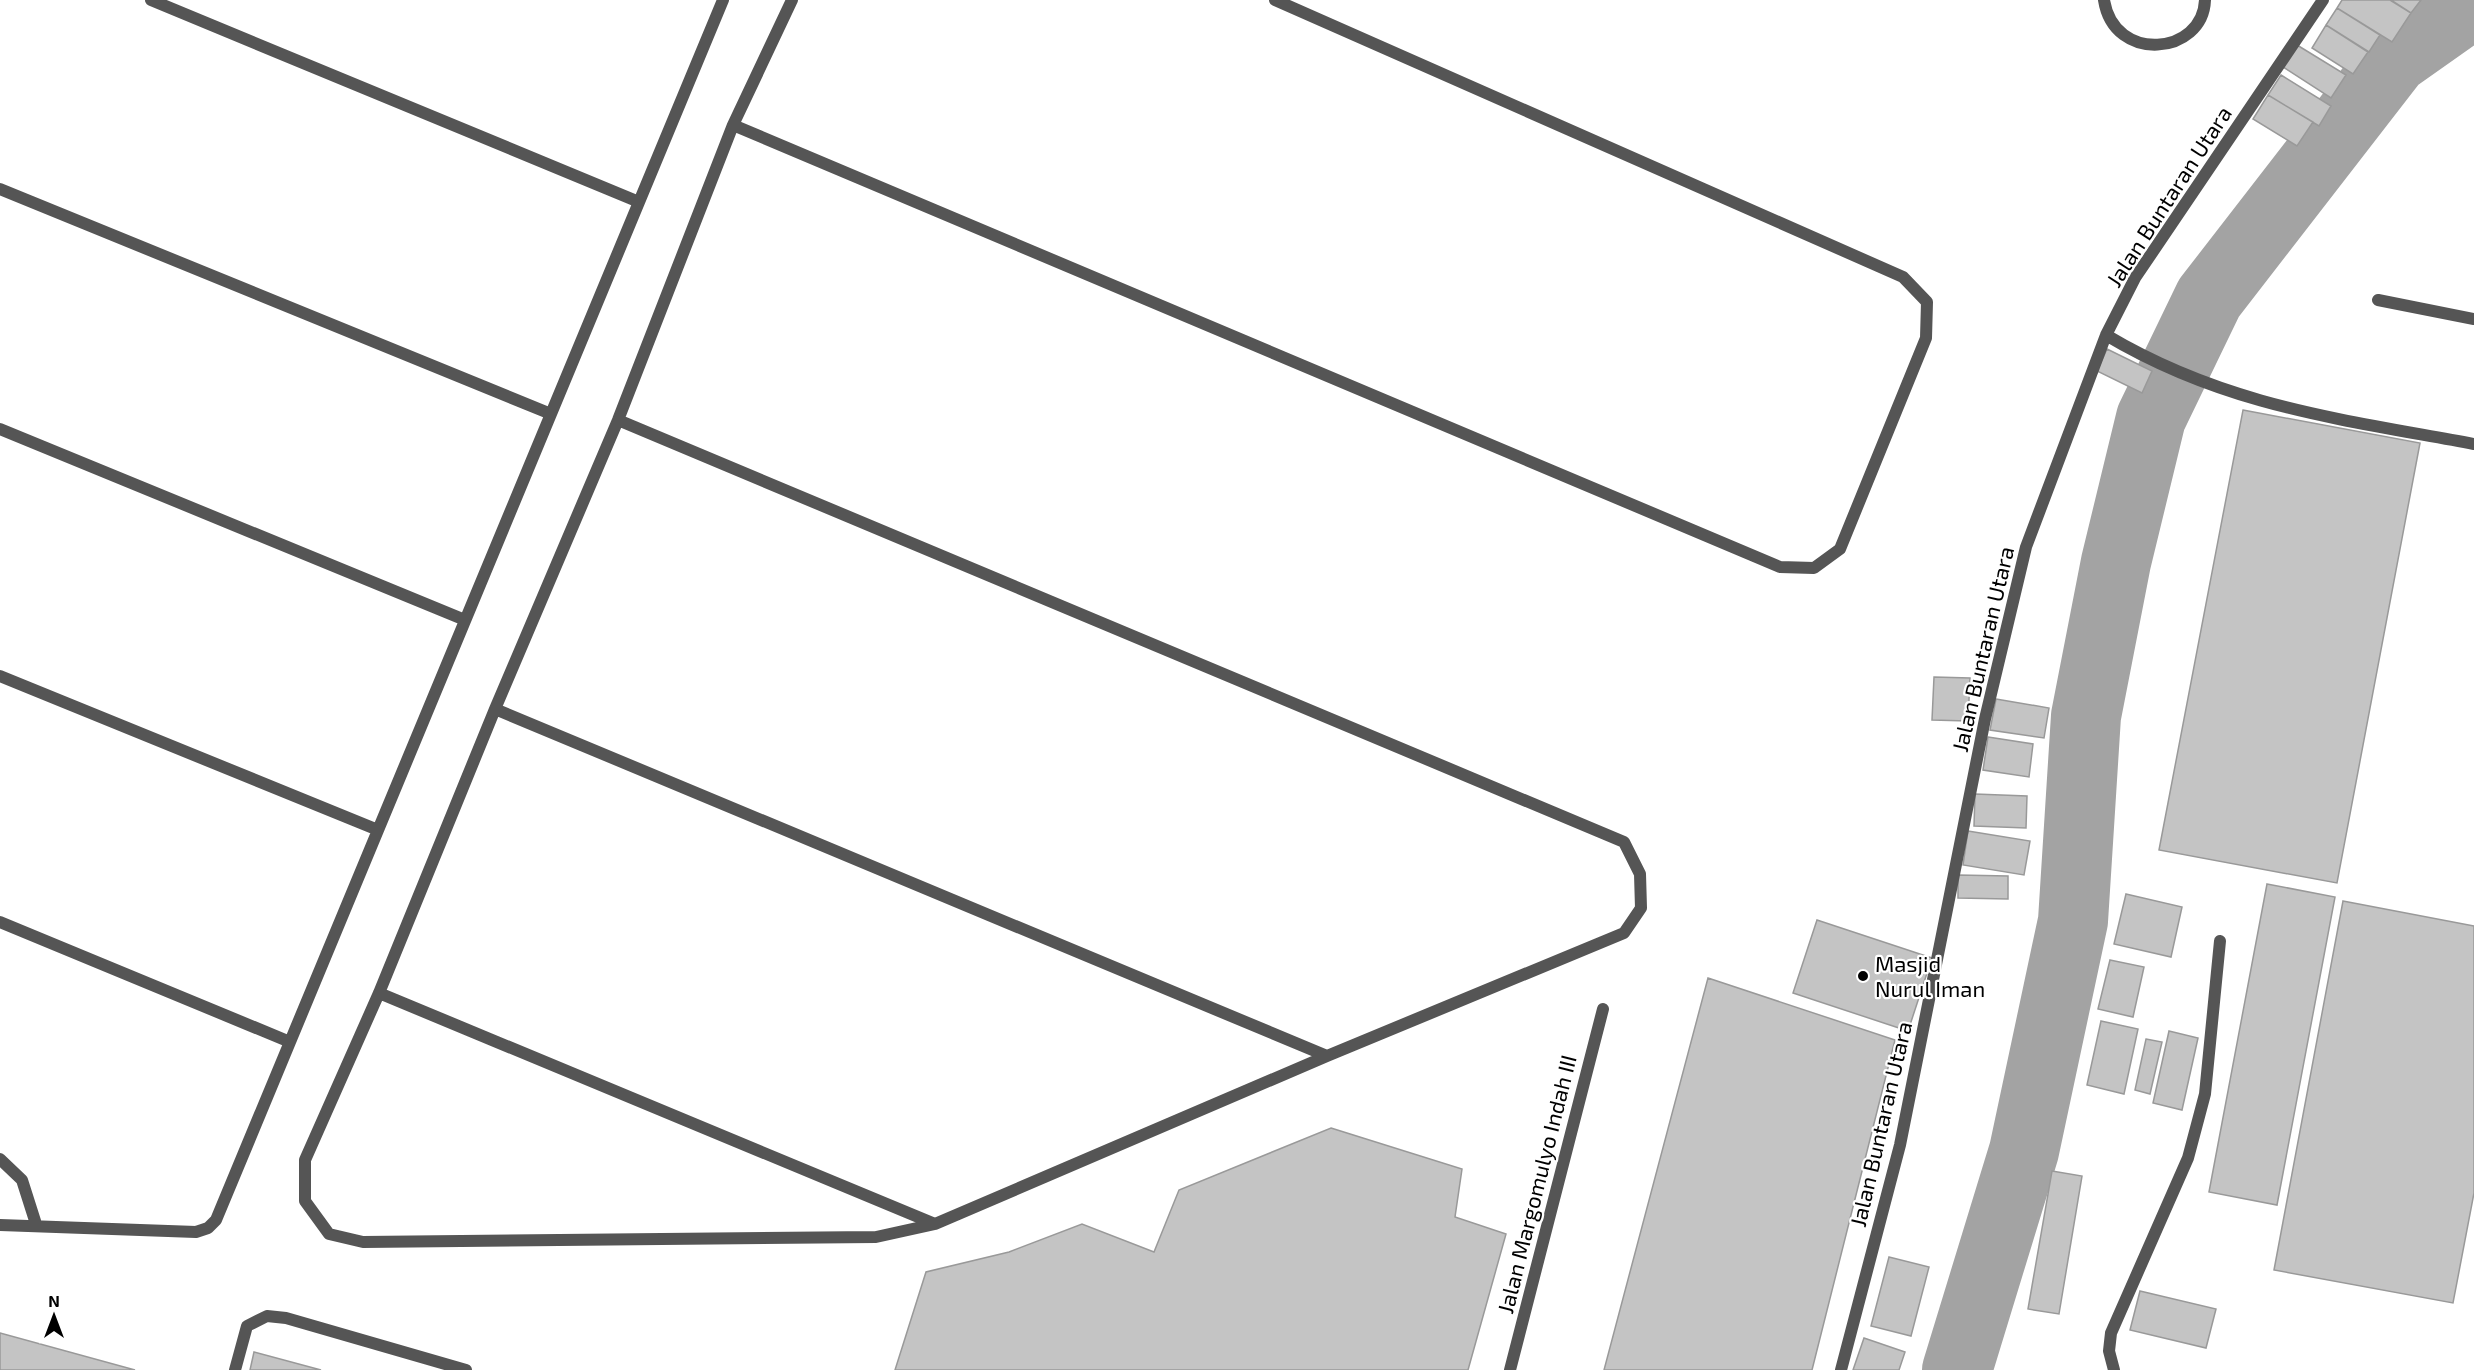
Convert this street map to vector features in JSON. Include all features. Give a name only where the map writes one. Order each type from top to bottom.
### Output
[{"type":"street","points":[[150,0],[639,202]]},
{"type":"street","points":[[0,1225],[36,1224],[196,1232],[208,1228],[216,1220],[723,0]]},
{"type":"street","points":[[618,420],[1624,842],[1640,874],[1641,908],[1624,933],[1327,1056],[935,1224],[876,1237],[363,1242],[328,1234],[305,1201],[305,1160],[379,993],[495,709],[618,420],[733,125],[792,0]]},
{"type":"street","points":[[733,125],[1780,567],[1814,568],[1840,549],[1926,338],[1927,302],[1903,277],[1275,0]]},
{"type":"street","points":[[2104,0],[2111,24],[2126,38],[2145,45],[2165,45],[2183,37],[2197,22],[2205,0]]},
{"type":"street","name":"Jalan Buntaran Utara","points":[[1841,1370],[1900,1145],[1985,719],[2026,547],[2106,334],[2134,279],[2323,0]]},
{"type":"street","points":[[0,189],[551,414]]},
{"type":"street","points":[[2378,300],[2474,319]]},
{"type":"street","points":[[2106,334],[2147,359],[2234,394],[2289,410],[2474,444]]},
{"type":"street","points":[[0,429],[465,620]]},
{"type":"street","points":[[0,676],[378,830]]},
{"type":"street","points":[[495,709],[1327,1056]]},
{"type":"street","points":[[0,922],[290,1042]]},
{"type":"street","points":[[2114,1370],[2109,1351],[2111,1333],[2188,1158],[2205,1094],[2220,941]]},
{"type":"street","points":[[379,993],[935,1224]]},
{"type":"street","name":"Jalan Margomulyo Indah III","points":[[1510,1370],[1603,1009]]},
{"type":"street","points":[[0,1159],[22,1180],[36,1224]]},
{"type":"street","points":[[235,1370],[247,1326],[267,1316],[286,1318],[466,1370]]},
{"type":"building","points":[[2342,0],[2390,0],[2411,13],[2392,42],[2337,8]]},
{"type":"building","points":[[2391,0],[2421,0],[2411,13]]},
{"type":"building","points":[[2337,8],[2380,35],[2369,52],[2326,25]]},
{"type":"building","points":[[2326,25],[2368,52],[2353,74],[2312,48]]},
{"type":"building","points":[[2297,45],[2346,75],[2331,98],[2283,67]]},
{"type":"building","points":[[2281,75],[2331,106],[2319,126],[2268,95]]},
{"type":"building","points":[[2268,95],[2313,122],[2297,146],[2253,119]]},
{"type":"building","points":[[2107,349],[2152,371],[2142,393],[2097,371]]},
{"type":"building","points":[[2243,410],[2420,443],[2337,883],[2159,850]]},
{"type":"building","points":[[1934,677],[1970,678],[1968,721],[1932,720]]},
{"type":"building","points":[[1996,699],[2049,708],[2044,738],[1990,730]]},
{"type":"building","points":[[1988,737],[2033,744],[2029,777],[1983,770]]},
{"type":"building","points":[[1975,794],[2027,796],[2026,828],[1974,826]]},
{"type":"building","points":[[1968,831],[2030,841],[2024,875],[1963,865]]},
{"type":"building","points":[[1958,875],[2008,876],[2008,899],[1958,898]]},
{"type":"building","points":[[2267,884],[2335,897],[2277,1205],[2209,1192]]},
{"type":"building","points":[[2126,894],[2182,907],[2171,957],[2114,944]]},
{"type":"building","points":[[2343,901],[2474,926],[2474,1193],[2453,1303],[2274,1270]]},
{"type":"building","name":"Masjid Nurul Iman","points":[[1817,920],[1932,958],[1908,1031],[1793,993]]},
{"type":"building","points":[[2110,960],[2144,967],[2133,1017],[2098,1009]]},
{"type":"building","points":[[1708,978],[1895,1040],[1812,1370],[1604,1370]]},
{"type":"building","points":[[2101,1021],[2138,1029],[2124,1094],[2087,1085]]},
{"type":"building","points":[[2169,1031],[2198,1038],[2182,1110],[2153,1103]]},
{"type":"building","points":[[2146,1039],[2162,1042],[2150,1094],[2135,1090]]},
{"type":"building","points":[[1331,1128],[1462,1169],[1455,1217],[1506,1234],[1468,1370],[895,1370],[926,1272],[1009,1252],[1082,1224],[1154,1252],[1179,1190]]},
{"type":"building","points":[[2052,1171],[2082,1176],[2059,1314],[2028,1309]]},
{"type":"building","points":[[1889,1257],[1929,1267],[1911,1336],[1871,1326]]},
{"type":"building","points":[[2140,1291],[2216,1309],[2206,1348],[2130,1330]]},
{"type":"building","points":[[0,1333],[135,1370],[0,1370]]},
{"type":"building","points":[[1864,1338],[1905,1352],[1899,1370],[1853,1370]]},
{"type":"building","points":[[254,1352],[321,1370],[250,1370]]},
{"type":"waterway","points":[[1957,1370],[2024,1151],[2073,921],[2086,716],[2116,562],[2151,418],[2209,298],[2394,59],[2458,14],[2469,0]]},
{"type":"place","name":"Masjid Nurul Iman","points":[[1863,976]]}]
